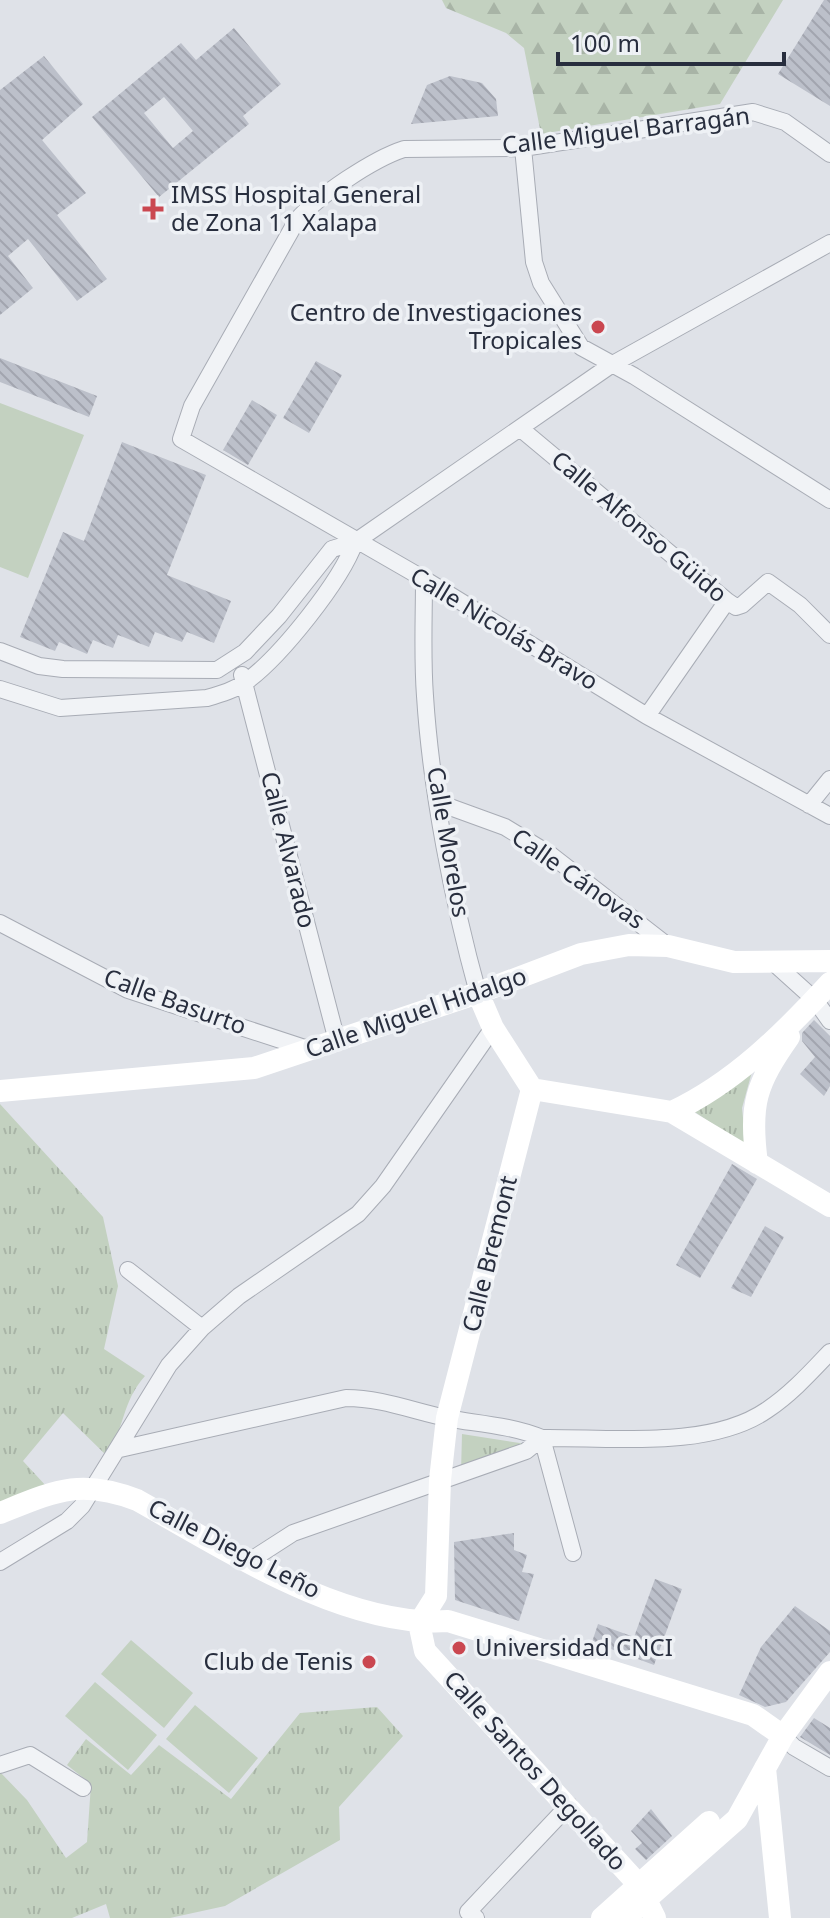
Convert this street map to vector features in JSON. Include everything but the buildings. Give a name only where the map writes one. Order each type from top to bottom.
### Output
[{"type":"main road","name":"Calle Miguel Hidalgo","points":[[0,1091],[254,1068],[478,993],[581,954],[629,945],[668,946],[734,962],[830,961]]},
{"type":"main road","points":[[672,1112],[704,1097],[735,1074],[822,991]]},
{"type":"main road","points":[[757,1163],[754,1106],[761,1076],[822,991]]},
{"type":"main road","name":"Calle Morelos","points":[[478,993],[493,1028],[532,1089]]},
{"type":"main road","points":[[532,1089],[672,1112],[757,1163],[827,1198]]},
{"type":"main road","name":"Calle Bremont","points":[[419,1623],[436,1596],[440,1480],[447,1418],[532,1089]]},
{"type":"main road","points":[[0,1513],[69,1487],[94,1487]]},
{"type":"main road","name":"Calle Diego Leño","points":[[94,1487],[137,1500],[294,1585],[384,1616],[419,1623],[448,1621],[753,1715],[783,1736]]},
{"type":"main road","name":"Calle Santos Degollado","points":[[419,1623],[425,1651],[569,1805],[646,1900]]},
{"type":"main road","points":[[625,1918],[646,1900],[728,1806],[744,1803],[783,1736],[830,1672]]},
{"type":"main road","points":[[765,1768],[780,1918]]},
{"type":"main road","points":[[602,1918],[646,1900]]},
{"type":"street","name":"Calle Miguel Barragán","points":[[181,439],[192,406],[297,220],[312,202],[386,155],[404,149],[523,148],[753,112],[785,122],[830,154]]},
{"type":"street","points":[[523,148],[534,262],[541,283],[581,347],[634,376],[830,500]]},
{"type":"street","points":[[0,651],[39,666],[63,669],[217,670],[237,659],[279,616],[332,549],[355,542],[611,365],[830,243]]},
{"type":"street","name":"Calle Alfonso Güido","points":[[521,429],[727,601],[736,607],[742,605],[768,582],[800,605],[830,635]]},
{"type":"street","name":"Calle Nicolás Bravo","points":[[181,439],[424,579],[647,716],[830,816]]},
{"type":"street","points":[[0,689],[60,708],[207,698],[245,683],[297,630],[349,560],[355,542]]},
{"type":"street","name":"Calle Morelos","points":[[424,579],[425,697],[439,803],[467,952],[478,993]]},
{"type":"street","points":[[647,716],[727,601]]},
{"type":"street","name":"Calle Alvarado","points":[[237,659],[337,1041]]},
{"type":"street","points":[[809,805],[830,779]]},
{"type":"street","name":"Calle Cánovas","points":[[439,803],[505,827],[551,855],[668,946]]},
{"type":"street","name":"Calle Basurto","points":[[0,923],[128,990],[311,1050]]},
{"type":"street","points":[[774,963],[822,991],[830,1021]]},
{"type":"street","points":[[0,1562],[67,1521],[120,1449],[169,1365],[202,1328],[239,1296],[358,1214],[383,1186],[493,1028]]},
{"type":"street","points":[[128,1270],[202,1328]]},
{"type":"street","points":[[120,1449],[346,1398],[370,1398],[447,1418],[524,1430],[542,1438],[669,1437],[726,1428],[765,1412],[799,1384],[830,1352]]},
{"type":"street","points":[[248,1562],[293,1533],[526,1451],[542,1438]]},
{"type":"street","points":[[542,1438],[573,1553]]},
{"type":"street","points":[[783,1736],[794,1747],[830,1768]]},
{"type":"street","points":[[0,1765],[30,1755],[83,1788]]},
{"type":"street","points":[[476,1918],[468,1912],[569,1805]]},
{"type":"green space","points":[[442,0],[783,0],[720,104],[541,134],[524,48],[506,33],[446,8]]},
{"type":"green space","points":[[0,403],[84,435],[28,578],[0,567]]},
{"type":"green space","points":[[753,1068],[742,1108],[746,1147],[692,1110]]},
{"type":"green space","points":[[0,1104],[103,1217],[118,1286],[104,1349],[145,1376],[132,1396],[106,1455],[63,1413],[23,1461],[47,1487],[0,1514]]},
{"type":"green space","points":[[462,1434],[533,1445],[461,1472]]},
{"type":"green space","points":[[131,1640],[193,1693],[164,1728],[101,1674]]},
{"type":"green space","points":[[95,1682],[157,1735],[128,1770],[65,1716]]},
{"type":"green space","points":[[195,1705],[258,1758],[229,1793],[166,1739]]},
{"type":"green space","points":[[377,1707],[403,1736],[339,1807],[340,1840],[225,1906],[170,1918],[110,1918],[106,1904],[72,1918],[0,1918],[0,1772],[27,1800],[66,1858],[87,1842],[91,1784],[67,1765],[86,1739],[131,1775],[159,1745],[231,1799],[300,1713]]},
{"type":"place","name":"IMSS Hospital General de Zona 11 Xalapa","points":[[153,209]]},
{"type":"place","name":"Centro de Investigaciones Tropicales","points":[[598,327]]},
{"type":"place","name":"Universidad CNCI","points":[[459,1648]]},
{"type":"place","name":"Club de Tenis","points":[[369,1662]]}]
